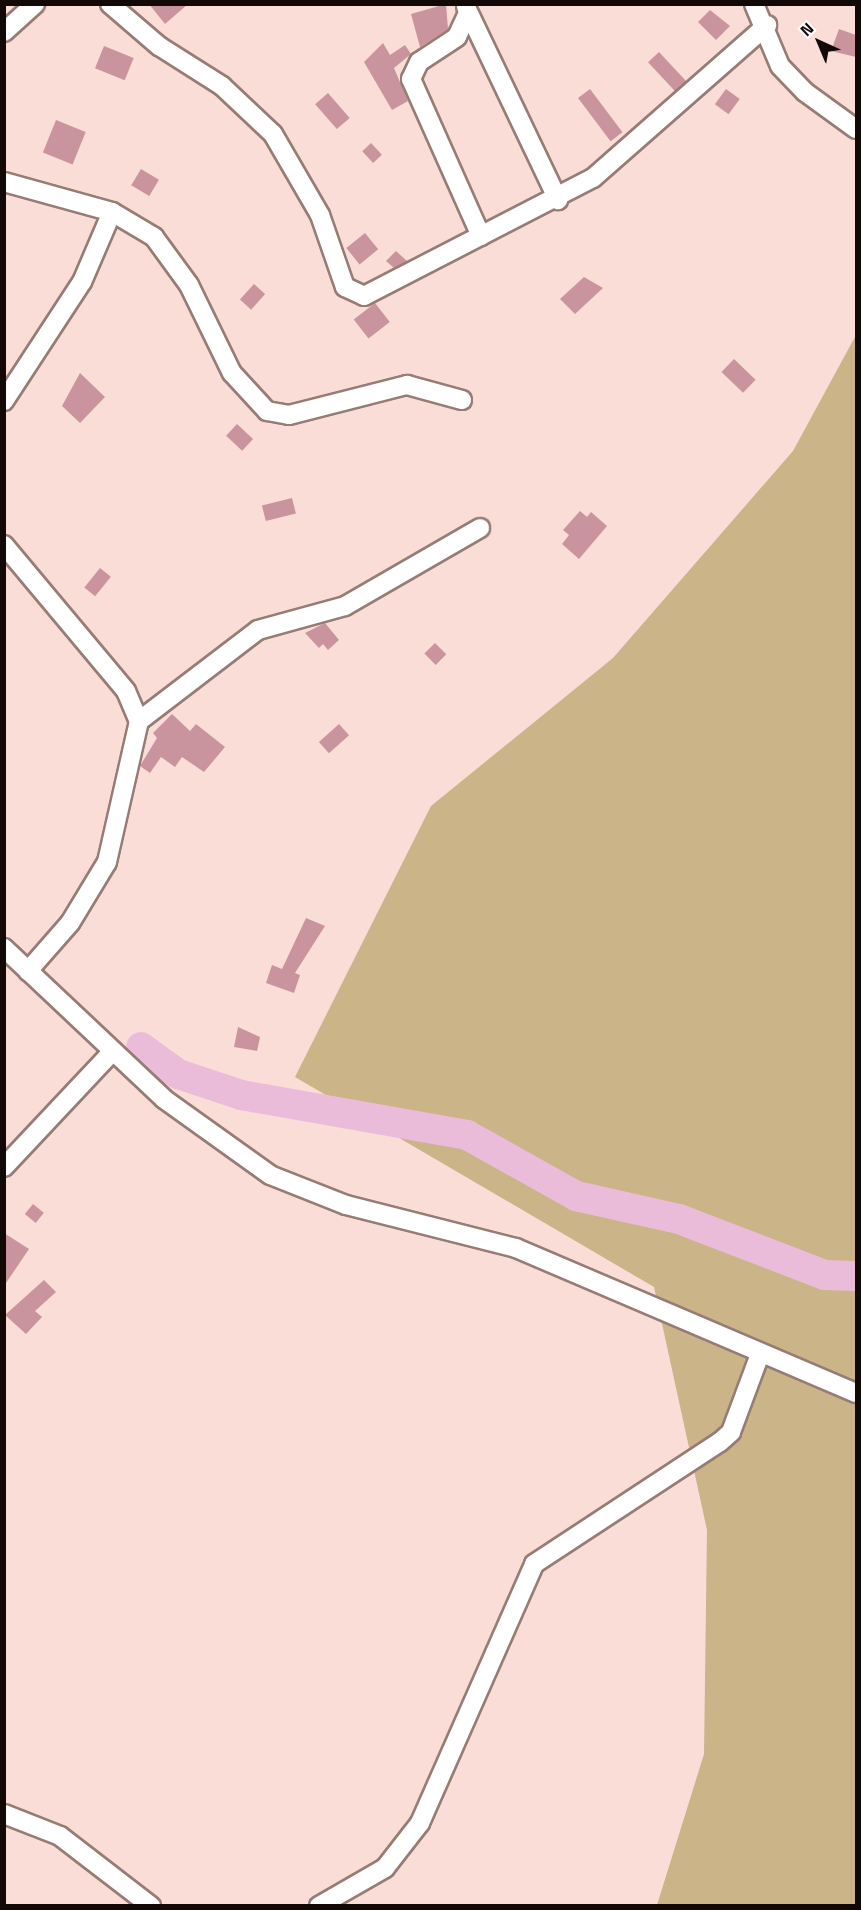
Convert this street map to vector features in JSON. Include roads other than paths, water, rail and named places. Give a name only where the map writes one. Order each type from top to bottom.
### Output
[{"type":"street","points":[[4,33],[35,4]]},
{"type":"street","points":[[110,4],[159,46],[222,86],[273,134],[320,215],[350,292],[379,292],[481,236],[558,200],[652,131],[767,25]]},
{"type":"street","points":[[754,4],[767,25],[780,66],[805,93],[856,129]]},
{"type":"street","points":[[466,9],[457,37],[418,62],[411,79],[481,236]]},
{"type":"street","points":[[466,9],[558,200]]},
{"type":"street","points":[[4,182],[112,212],[149,234],[173,260],[232,373],[267,411],[290,415],[407,385],[462,400]]},
{"type":"street","points":[[4,401],[82,282],[112,212]]},
{"type":"street","points":[[140,721],[258,630],[345,606],[480,528]]},
{"type":"street","points":[[4,545],[126,691],[140,721],[107,862],[70,923],[28,971]]},
{"type":"street","points":[[4,948],[113,1051],[213,1138],[270,1175],[346,1204],[516,1248],[856,1393]]},
{"type":"street","points":[[4,1167],[113,1051]]},
{"type":"street","points":[[319,1905],[385,1868],[420,1823],[534,1564],[720,1442],[731,1432],[760,1354]]},
{"type":"street","points":[[4,1814],[60,1836],[151,1905]]},
{"type":"waterway","points":[[141,1047],[178,1074],[241,1095],[467,1135],[576,1196],[679,1219],[825,1275],[856,1276]]}]
